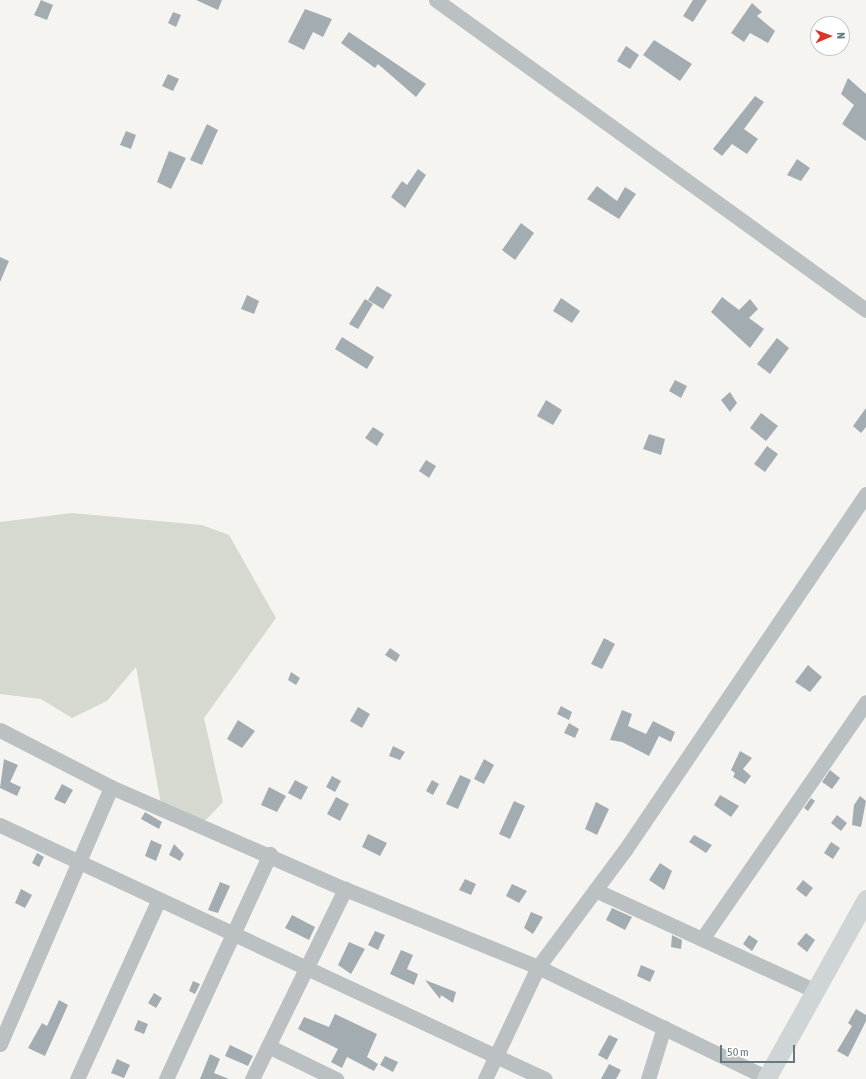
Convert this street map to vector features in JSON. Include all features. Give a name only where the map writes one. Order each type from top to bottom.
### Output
[{"type":"main road","points":[[767,1078],[813,990],[866,899]]},
{"type":"street","points":[[436,0],[866,310]]},
{"type":"street","points":[[485,1079],[538,967],[595,890],[866,494]]},
{"type":"street","points":[[702,939],[866,702]]},
{"type":"street","points":[[0,730],[111,787],[270,854],[345,889],[538,967],[767,1078]]},
{"type":"street","points":[[0,1044],[111,787]]},
{"type":"street","points":[[1,828],[79,861],[158,901],[307,966],[545,1079]]},
{"type":"street","points":[[166,1079],[270,854]]},
{"type":"street","points":[[252,1079],[345,889]]},
{"type":"street","points":[[595,890],[813,990]]},
{"type":"street","points":[[77,1079],[158,901]]},
{"type":"street","points":[[648,1079],[664,1027]]},
{"type":"street","points":[[268,1046],[336,1079]]},
{"type":"shaded area","points":[[72,513],[202,525],[229,535],[276,618],[204,718],[223,802],[203,823],[161,804],[136,667],[107,701],[72,718],[41,699],[0,694],[0,522]]},
{"type":"building","points":[[41,0],[53,5],[47,20],[34,15]]},
{"type":"building","points":[[196,0],[222,0],[218,10]]},
{"type":"building","points":[[693,0],[707,0],[693,22],[683,16]]},
{"type":"building","points":[[752,3],[762,12],[757,16],[775,31],[768,43],[750,33],[744,42],[731,33]]},
{"type":"building","points":[[305,9],[332,19],[323,37],[313,32],[304,50],[288,42]]},
{"type":"building","points":[[173,12],[181,15],[176,27],[168,23]]},
{"type":"building","points":[[349,32],[426,84],[416,97],[378,64],[375,68],[341,43]]},
{"type":"building","points":[[654,40],[692,64],[680,81],[643,55]]},
{"type":"building","points":[[626,46],[639,55],[630,69],[617,61]]},
{"type":"building","points":[[168,74],[179,79],[173,91],[162,86]]},
{"type":"building","points":[[848,78],[866,94],[866,141],[842,124],[854,105],[841,94]]},
{"type":"building","points":[[755,96],[764,102],[744,129],[758,139],[747,154],[732,144],[722,156],[713,149]]},
{"type":"building","points":[[207,124],[218,130],[202,165],[190,160]]},
{"type":"building","points":[[126,131],[136,135],[131,149],[120,145]]},
{"type":"building","points":[[169,151],[186,158],[171,189],[157,182]]},
{"type":"building","points":[[797,159],[810,168],[801,181],[787,175]]},
{"type":"building","points":[[418,169],[426,175],[405,208],[391,197],[402,181],[407,185]]},
{"type":"building","points":[[597,186],[617,201],[625,187],[636,194],[619,219],[587,199]]},
{"type":"building","points":[[521,223],[534,233],[515,260],[502,250]]},
{"type":"building","points":[[0,257],[9,261],[0,282]]},
{"type":"building","points":[[377,286],[392,295],[383,309],[368,300]]},
{"type":"building","points":[[247,295],[259,301],[254,314],[241,309]]},
{"type":"building","points":[[722,297],[739,310],[750,299],[758,309],[749,318],[764,329],[750,348],[711,312]]},
{"type":"building","points":[[561,298],[580,311],[572,323],[553,311]]},
{"type":"building","points":[[365,299],[373,304],[358,329],[349,324]]},
{"type":"building","points":[[342,337],[374,357],[367,369],[335,349]]},
{"type":"building","points":[[777,338],[789,348],[770,374],[757,364]]},
{"type":"building","points":[[675,380],[687,386],[681,398],[669,391]]},
{"type":"building","points":[[730,392],[737,403],[730,412],[721,400]]},
{"type":"building","points":[[546,400],[562,410],[553,425],[537,416]]},
{"type":"building","points":[[866,408],[866,427],[861,433],[853,426]]},
{"type":"building","points":[[761,413],[778,426],[766,441],[750,428]]},
{"type":"building","points":[[373,427],[384,434],[377,446],[365,438]]},
{"type":"building","points":[[649,434],[665,439],[661,455],[643,449]]},
{"type":"building","points":[[767,446],[778,454],[765,472],[754,464]]},
{"type":"building","points":[[426,460],[436,466],[429,478],[419,471]]},
{"type":"building","points":[[604,638],[615,644],[602,669],[591,664]]},
{"type":"building","points":[[390,648],[400,655],[396,662],[385,655]]},
{"type":"building","points":[[808,665],[822,677],[810,692],[795,682]]},
{"type":"building","points":[[291,672],[300,678],[296,685],[288,680]]},
{"type":"building","points":[[561,706],[572,712],[569,720],[557,714]]},
{"type":"building","points":[[358,707],[370,714],[362,728],[350,721]]},
{"type":"building","points":[[622,710],[632,714],[628,726],[646,734],[653,721],[675,732],[671,742],[659,736],[649,756],[622,742],[610,740]]},
{"type":"building","points":[[238,720],[255,731],[242,748],[227,739]]},
{"type":"building","points":[[569,723],[579,729],[575,738],[564,733]]},
{"type":"building","points":[[393,746],[405,752],[400,760],[389,756]]},
{"type":"building","points":[[740,751],[752,758],[743,769],[751,776],[745,784],[733,777],[735,773],[731,770]]},
{"type":"building","points":[[4,759],[18,765],[10,782],[21,787],[17,796],[0,788]]},
{"type":"building","points":[[484,759],[494,765],[484,784],[474,779]]},
{"type":"building","points":[[830,770],[840,778],[832,789],[822,782]]},
{"type":"building","points":[[460,775],[471,780],[458,809],[446,804]]},
{"type":"building","points":[[332,776],[341,781],[335,792],[326,787]]},
{"type":"building","points":[[295,780],[308,787],[301,800],[288,793]]},
{"type":"building","points":[[432,780],[439,784],[433,795],[426,791]]},
{"type":"building","points":[[62,784],[73,790],[65,804],[54,799]]},
{"type":"building","points":[[269,787],[286,796],[277,812],[261,805]]},
{"type":"building","points":[[720,795],[739,806],[731,817],[714,805]]},
{"type":"building","points":[[860,796],[866,801],[861,827],[852,825],[854,805]]},
{"type":"building","points":[[336,797],[349,804],[340,821],[327,814]]},
{"type":"building","points":[[811,798],[815,801],[808,811],[804,808]]},
{"type":"building","points":[[514,801],[525,806],[510,839],[499,834]]},
{"type":"building","points":[[596,802],[609,809],[597,835],[585,829]]},
{"type":"building","points":[[145,812],[162,822],[159,829],[141,819]]},
{"type":"building","points":[[837,815],[847,823],[841,831],[831,823]]},
{"type":"building","points":[[368,834],[387,843],[380,856],[362,847]]},
{"type":"building","points":[[694,835],[712,845],[706,853],[689,842]]},
{"type":"building","points":[[151,840],[162,845],[156,861],[145,856]]},
{"type":"building","points":[[831,842],[840,848],[833,859],[824,853]]},
{"type":"building","points":[[174,844],[184,854],[180,861],[169,855]]},
{"type":"building","points":[[37,853],[44,857],[39,867],[32,863]]},
{"type":"building","points":[[660,863],[672,871],[664,890],[649,880]]},
{"type":"building","points":[[465,879],[476,884],[471,895],[459,890]]},
{"type":"building","points":[[803,880],[813,888],[806,897],[796,889]]},
{"type":"building","points":[[220,882],[230,886],[218,913],[208,910]]},
{"type":"building","points":[[512,884],[527,891],[519,903],[506,896]]},
{"type":"building","points":[[21,889],[32,895],[25,908],[15,903]]},
{"type":"building","points":[[612,908],[632,917],[625,930],[606,920]]},
{"type":"building","points":[[531,912],[543,917],[533,934],[524,928]]},
{"type":"building","points":[[292,915],[315,927],[309,940],[285,928]]},
{"type":"building","points":[[375,931],[385,935],[378,950],[368,945]]},
{"type":"building","points":[[806,933],[815,940],[807,952],[797,944]]},
{"type":"building","points":[[672,935],[682,940],[681,949],[671,947]]},
{"type":"building","points":[[749,935],[758,941],[752,951],[743,944]]},
{"type":"building","points":[[349,942],[365,949],[351,974],[338,965]]},
{"type":"building","points":[[401,950],[413,955],[407,969],[418,974],[414,985],[390,974]]},
{"type":"building","points":[[641,965],[655,971],[650,982],[637,976]]},
{"type":"building","points":[[425,980],[456,992],[453,1003],[441,995],[440,999]]},
{"type":"building","points":[[193,981],[200,984],[195,994],[189,991]]},
{"type":"building","points":[[154,993],[162,998],[156,1008],[148,1003]]},
{"type":"building","points":[[59,1000],[68,1005],[45,1056],[28,1048],[42,1023],[47,1026]]},
{"type":"building","points":[[856,1009],[866,1015],[866,1021],[848,1057],[837,1051],[852,1026],[848,1023]]},
{"type":"building","points":[[335,1014],[377,1034],[367,1057],[378,1064],[374,1071],[347,1057],[342,1068],[331,1062],[338,1049],[298,1029],[304,1017],[329,1027]]},
{"type":"building","points":[[138,1020],[148,1024],[144,1034],[134,1030]]},
{"type":"building","points":[[609,1035],[618,1039],[607,1060],[598,1055]]},
{"type":"building","points":[[230,1045],[253,1056],[248,1066],[225,1056]]},
{"type":"building","points":[[210,1054],[220,1059],[214,1073],[229,1079],[200,1079]]},
{"type":"building","points":[[385,1056],[398,1062],[393,1072],[380,1065]]},
{"type":"building","points":[[117,1059],[130,1065],[124,1078],[111,1073]]},
{"type":"building","points":[[609,1064],[621,1070],[616,1079],[601,1079]]}]
